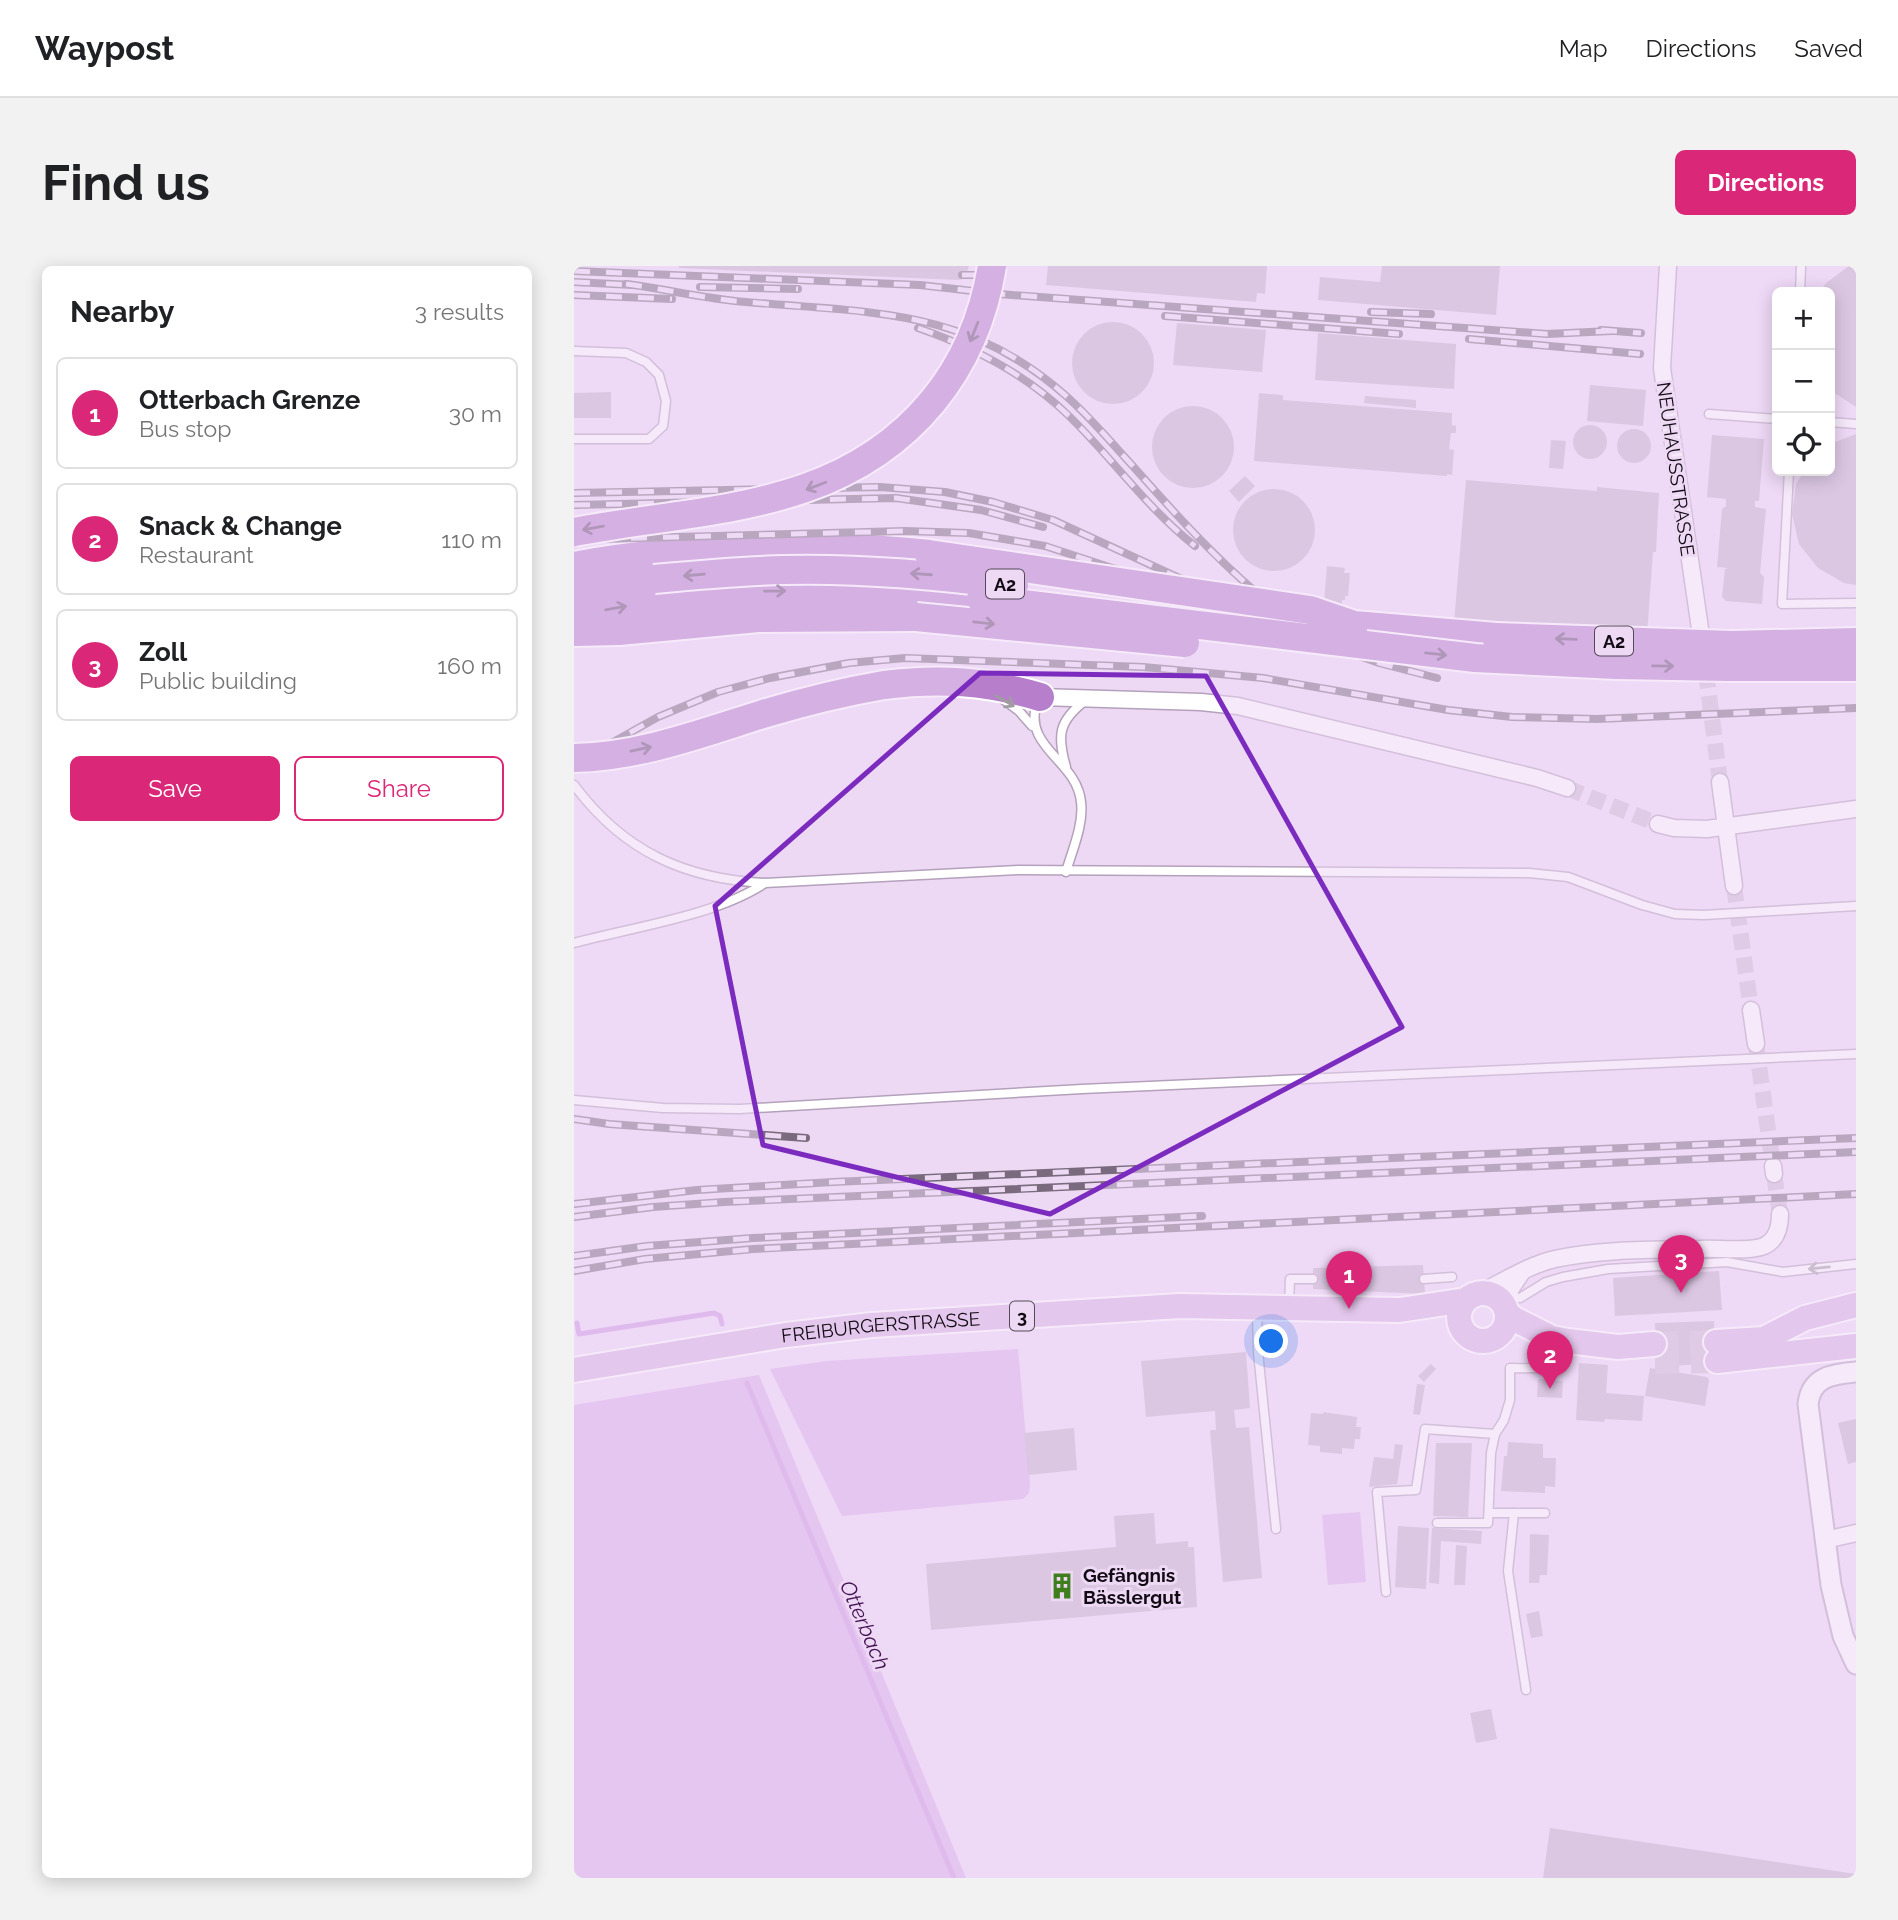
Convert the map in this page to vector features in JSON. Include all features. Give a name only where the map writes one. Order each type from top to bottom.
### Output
[{"type":"highway","points":[[574,532],[731,508],[782,497],[824,482],[867,461],[912,426],[948,382],[976,327],[992,266]]},
{"type":"highway","points":[[574,566],[690,551],[811,547],[890,550],[1310,610],[1361,636],[1334,654],[1281,653],[959,620],[892,616],[758,618],[620,631],[574,632]]},
{"type":"highway","name":"A2","points":[[574,592],[654,579],[726,572],[866,571],[939,576],[1361,636],[1475,658],[1603,665],[1856,667]]},
{"type":"highway","name":"A2","points":[[574,616],[658,600],[709,594],[754,591],[862,591],[981,599],[1361,636],[1496,636],[1732,645],[1856,642]]},
{"type":"highway","points":[[574,758],[635,750],[694,736],[833,694],[887,684],[978,682],[1040,697]]},
{"type":"main road","points":[[1766,1347],[1806,1318],[1856,1305]]},
{"type":"main road","name":"FREIBURGERSTRASSE","points":[[574,1370],[786,1335],[872,1325],[1180,1306],[1400,1310],[1494,1307],[1536,1340],[1560,1340],[1655,1353]]},
{"type":"main road","name":"3","points":[[1461,1326],[1469,1337],[1478,1341],[1489,1340],[1494,1307]]},
{"type":"main road","points":[[1461,1326],[1460,1310],[1494,1307]]},
{"type":"main road","name":"FREIBURGERSTRASSE","points":[[1400,1310],[1452,1321],[1461,1326]]},
{"type":"main road","points":[[1716,1352],[1766,1347],[1802,1350],[1856,1346]]},
{"type":"street","name":"NEUHAUSSTRASSE","points":[[1668,266],[1662,369],[1706,672]]},
{"type":"street","points":[[1703,650],[1759,654],[1856,653]]},
{"type":"street","points":[[1040,697],[1210,703],[1252,708],[1537,778],[1567,788]]},
{"type":"street","points":[[1720,782],[1734,886]]},
{"type":"street","points":[[1658,824],[1688,830],[1856,809]]},
{"type":"street","points":[[1751,1010],[1756,1044]]},
{"type":"street","points":[[1494,1307],[1522,1272],[1541,1263],[1571,1256],[1691,1256],[1750,1249],[1764,1246],[1776,1234],[1780,1214]]},
{"type":"street","points":[[1494,1307],[1522,1272]]},
{"type":"street","points":[[1856,1372],[1839,1373],[1819,1380],[1808,1399],[1808,1418],[1838,1615],[1843,1636],[1856,1664]]},
{"type":"street","points":[[1825,1540],[1856,1533]]},
{"type":"lane","points":[[1800,287],[1801,266]]},
{"type":"lane","points":[[574,351],[626,353],[646,362],[659,375],[666,401],[663,426],[649,439],[574,439]]},
{"type":"lane","points":[[1709,414],[1772,419]]},
{"type":"lane","points":[[1835,422],[1856,424]]},
{"type":"lane","points":[[1790,476],[1782,604],[1856,603]]},
{"type":"lane","points":[[887,684],[962,689],[994,695],[1019,710],[1067,770],[1079,790],[1082,807],[1066,872]]},
{"type":"lane","points":[[1033,727],[1033,715],[1040,697]]},
{"type":"lane","points":[[1067,770],[1060,735],[1066,720],[1087,698]]},
{"type":"lane","points":[[574,785],[606,822],[624,837],[663,861],[703,876],[765,883],[1018,870],[1547,873],[1580,881],[1628,901],[1675,914],[1704,915],[1856,906]]},
{"type":"lane","points":[[574,943],[712,907],[740,897],[765,883]]},
{"type":"lane","points":[[574,1100],[663,1108],[740,1109],[1082,1089],[1856,1054]]},
{"type":"lane","points":[[1494,1307],[1520,1298],[1546,1282],[1595,1270],[1691,1256],[1783,1272],[1856,1264]]},
{"type":"lane","points":[[1424,1279],[1452,1277]]},
{"type":"lane","points":[[1289,1308],[1290,1279],[1313,1279]]},
{"type":"lane","points":[[1257,1307],[1258,1352],[1276,1529]]},
{"type":"lane","points":[[1437,1522],[1488,1523],[1491,1453],[1495,1434],[1504,1420],[1510,1400],[1510,1368],[1546,1367],[1555,1363],[1564,1353],[1560,1340]]},
{"type":"lane","points":[[1386,1592],[1377,1492],[1416,1490],[1425,1429],[1495,1434]]},
{"type":"lane","points":[[1489,1513],[1545,1513]]},
{"type":"lane","points":[[1514,1513],[1508,1571],[1526,1690]]},
{"type":"highlighted area","points":[[980,673],[1206,676],[1402,1027],[1050,1214],[763,1145],[715,906]]},
{"type":"shaded area","points":[[1018,1349],[1030,1484],[1029,1493],[1023,1499],[842,1516],[770,1369],[827,1361]]},
{"type":"shaded area","points":[[759,1375],[966,1878],[574,1878],[574,1405]]},
{"type":"shaded area","points":[[1360,1512],[1366,1582],[1328,1585],[1322,1515]]},
{"type":"building","points":[[679,266],[969,266],[959,280]]},
{"type":"building","points":[[1048,266],[1267,266],[1265,294],[1257,293],[1256,302],[1046,285]]},
{"type":"building","points":[[1382,266],[1500,266],[1496,315],[1318,300],[1320,277],[1380,282]]},
{"type":"building","points":[[1849,266],[1856,266],[1856,407],[1835,393],[1835,287],[1823,287]]},
{"type":"building","points":[[1113,322],[1129,325],[1142,334],[1151,347],[1154,363],[1151,379],[1142,392],[1129,401],[1113,404],[1097,401],[1084,392],[1075,379],[1072,363],[1075,347],[1084,334],[1097,325]]},
{"type":"building","points":[[1177,323],[1266,330],[1262,372],[1173,365]]},
{"type":"building","points":[[1318,333],[1456,344],[1454,389],[1315,380]]},
{"type":"building","points":[[1590,385],[1646,390],[1643,426],[1587,421]]},
{"type":"building","points":[[611,392],[611,418],[574,418],[574,393]]},
{"type":"building","points":[[1259,393],[1283,395],[1283,400],[1452,413],[1452,425],[1456,426],[1456,433],[1451,433],[1449,449],[1454,450],[1452,475],[1254,461]]},
{"type":"building","points":[[1365,396],[1416,400],[1416,408],[1364,403]]},
{"type":"building","points":[[1193,406],[1209,409],[1222,418],[1231,431],[1234,447],[1231,463],[1222,476],[1209,485],[1193,488],[1177,485],[1164,476],[1155,463],[1152,447],[1155,431],[1164,418],[1177,409]]},
{"type":"building","points":[[1590,425],[1602,430],[1607,442],[1602,454],[1590,459],[1578,454],[1573,442],[1578,430]]},
{"type":"building","points":[[1634,429],[1646,434],[1651,446],[1646,458],[1634,463],[1622,458],[1617,446],[1622,434]]},
{"type":"building","points":[[1856,434],[1856,585],[1844,583],[1818,568],[1799,544],[1792,514],[1796,484],[1801,476],[1835,476],[1835,442]]},
{"type":"building","points":[[1712,435],[1764,439],[1759,501],[1755,501],[1755,507],[1766,509],[1760,573],[1764,577],[1762,604],[1726,601],[1722,597],[1725,569],[1728,568],[1717,567],[1722,509],[1726,506],[1726,499],[1707,497]]},
{"type":"building","points":[[1551,440],[1566,441],[1563,469],[1549,468]]},
{"type":"building","points":[[1245,476],[1255,486],[1239,502],[1229,491]]},
{"type":"building","points":[[1466,480],[1597,491],[1597,487],[1659,493],[1647,635],[1480,625],[1480,622],[1461,620],[1454,623]]},
{"type":"building","points":[[1274,489],[1290,492],[1303,501],[1312,514],[1315,530],[1312,546],[1303,559],[1290,568],[1274,571],[1258,568],[1245,559],[1236,546],[1233,530],[1236,514],[1245,501],[1258,492]]},
{"type":"building","points":[[1327,566],[1345,568],[1344,573],[1350,573],[1348,596],[1342,600],[1342,605],[1324,603]]},
{"type":"building","points":[[1423,1265],[1425,1294],[1313,1289],[1313,1268]]},
{"type":"building","points":[[1719,1271],[1722,1310],[1615,1316],[1613,1278]]},
{"type":"building","points":[[1714,1321],[1715,1363],[1657,1367],[1655,1323]]},
{"type":"building","points":[[1246,1352],[1250,1408],[1234,1410],[1236,1428],[1249,1427],[1262,1578],[1223,1582],[1210,1430],[1216,1430],[1215,1411],[1146,1417],[1141,1361]]},
{"type":"building","points":[[1579,1363],[1608,1365],[1606,1393],[1644,1396],[1642,1421],[1576,1420]]},
{"type":"building","points":[[1431,1364],[1436,1369],[1424,1382],[1418,1376]]},
{"type":"building","points":[[1650,1368],[1707,1377],[1709,1380],[1705,1406],[1645,1396]]},
{"type":"building","points":[[1538,1379],[1563,1381],[1562,1398],[1537,1397]]},
{"type":"building","points":[[1417,1384],[1425,1385],[1420,1415],[1413,1414]]},
{"type":"building","points":[[1311,1413],[1357,1417],[1356,1427],[1361,1427],[1360,1439],[1355,1439],[1354,1449],[1342,1448],[1342,1454],[1320,1452],[1320,1446],[1308,1445]]},
{"type":"building","points":[[1856,1419],[1856,1462],[1848,1464],[1838,1423]]},
{"type":"building","points":[[1074,1428],[1077,1470],[1028,1475],[1024,1433]]},
{"type":"building","points":[[1508,1442],[1543,1444],[1543,1458],[1556,1458],[1555,1487],[1545,1486],[1545,1493],[1501,1491]]},
{"type":"building","points":[[1436,1443],[1472,1443],[1468,1517],[1433,1516]]},
{"type":"building","points":[[1395,1444],[1403,1445],[1397,1484],[1369,1487],[1374,1457],[1393,1459]]},
{"type":"building","name":"Gefängnis Bässlergut","points":[[1154,1513],[1156,1544],[1188,1541],[1188,1547],[1194,1547],[1197,1607],[931,1630],[926,1564],[1116,1547],[1114,1516]]},
{"type":"building","points":[[1398,1526],[1429,1528],[1426,1589],[1395,1587]]},
{"type":"building","points":[[1432,1528],[1482,1531],[1481,1544],[1441,1541],[1439,1584],[1429,1583]]},
{"type":"building","points":[[1530,1534],[1549,1535],[1547,1575],[1540,1575],[1539,1583],[1529,1583]]},
{"type":"building","points":[[1456,1545],[1467,1546],[1465,1585],[1454,1585]]},
{"type":"building","points":[[1539,1611],[1543,1636],[1531,1638],[1526,1614]]},
{"type":"building","points":[[1491,1709],[1497,1739],[1476,1743],[1470,1713]]},
{"type":"building","points":[[1550,1828],[1856,1874],[1856,1878],[1543,1878]]},
{"type":"waterway","name":"Otterbach","points":[[577,1323],[579,1334],[714,1313],[720,1316],[722,1324]]},
{"type":"waterway","name":"Otterbach","points":[[747,1383],[954,1878]]},
{"type":"tunnel","points":[[1706,672],[1720,782]]},
{"type":"tunnel","points":[[1567,788],[1658,824]]},
{"type":"tunnel","points":[[1734,886],[1751,1010]]},
{"type":"tunnel","points":[[1756,1044],[1773,1166]]},
{"type":"tunnel","points":[[1774,1174],[1780,1214]]},
{"type":"tunnel","points":[[1654,1344],[1716,1342]]},
{"type":"tunnel","points":[[1655,1362],[1717,1361]]},
{"type":"railway","points":[[574,271],[920,285],[999,294],[1547,334],[1611,331]]},
{"type":"railway","points":[[962,275],[980,275]]},
{"type":"railway","points":[[574,282],[633,285]]},
{"type":"railway","points":[[626,284],[731,301],[875,313],[953,330],[990,345],[1028,366],[1074,403],[1192,531],[1257,593]]},
{"type":"railway","points":[[700,287],[798,289]]},
{"type":"railway","points":[[574,295],[672,299]]},
{"type":"railway","points":[[1371,312],[1431,314]]},
{"type":"railway","points":[[1165,316],[1399,334]]},
{"type":"railway","points":[[918,328],[979,353],[1017,375],[1053,401],[1085,432],[1161,516],[1195,546]]},
{"type":"railway","points":[[1601,330],[1641,333]]},
{"type":"railway","points":[[1469,339],[1640,354]]},
{"type":"railway","points":[[574,493],[880,487],[945,492],[993,502],[1053,520],[1188,582]]},
{"type":"railway","points":[[574,505],[896,498],[981,510],[1043,527]]},
{"type":"railway","points":[[599,539],[905,531],[969,533],[1045,546],[1149,580],[1227,600],[1295,633],[1379,663],[1437,678]]},
{"type":"railway","points":[[1251,588],[1301,623]]},
{"type":"railway","points":[[574,764],[658,717],[718,692],[770,678],[849,663],[905,658],[1143,667],[1263,678],[1448,710],[1512,717],[1597,719],[1856,708]]},
{"type":"railway","points":[[574,1119],[609,1124],[806,1138]]},
{"type":"railway","points":[[574,1204],[697,1190],[833,1182],[1856,1138]]},
{"type":"railway","points":[[574,1217],[724,1202],[1856,1152]]},
{"type":"railway","points":[[574,1271],[645,1259],[753,1249],[1856,1194]]},
{"type":"railway","points":[[574,1256],[647,1246],[753,1238],[1202,1216]]},
{"type":"place","name":"Zoll","points":[[1681,1293]]},
{"type":"place","name":"Otterbach Grenze","points":[[1349,1309]]},
{"type":"place","name":"Snack & Change","points":[[1550,1389]]},
{"type":"place","name":"Gefängnis Bässlergut","points":[[1062,1586]]}]
